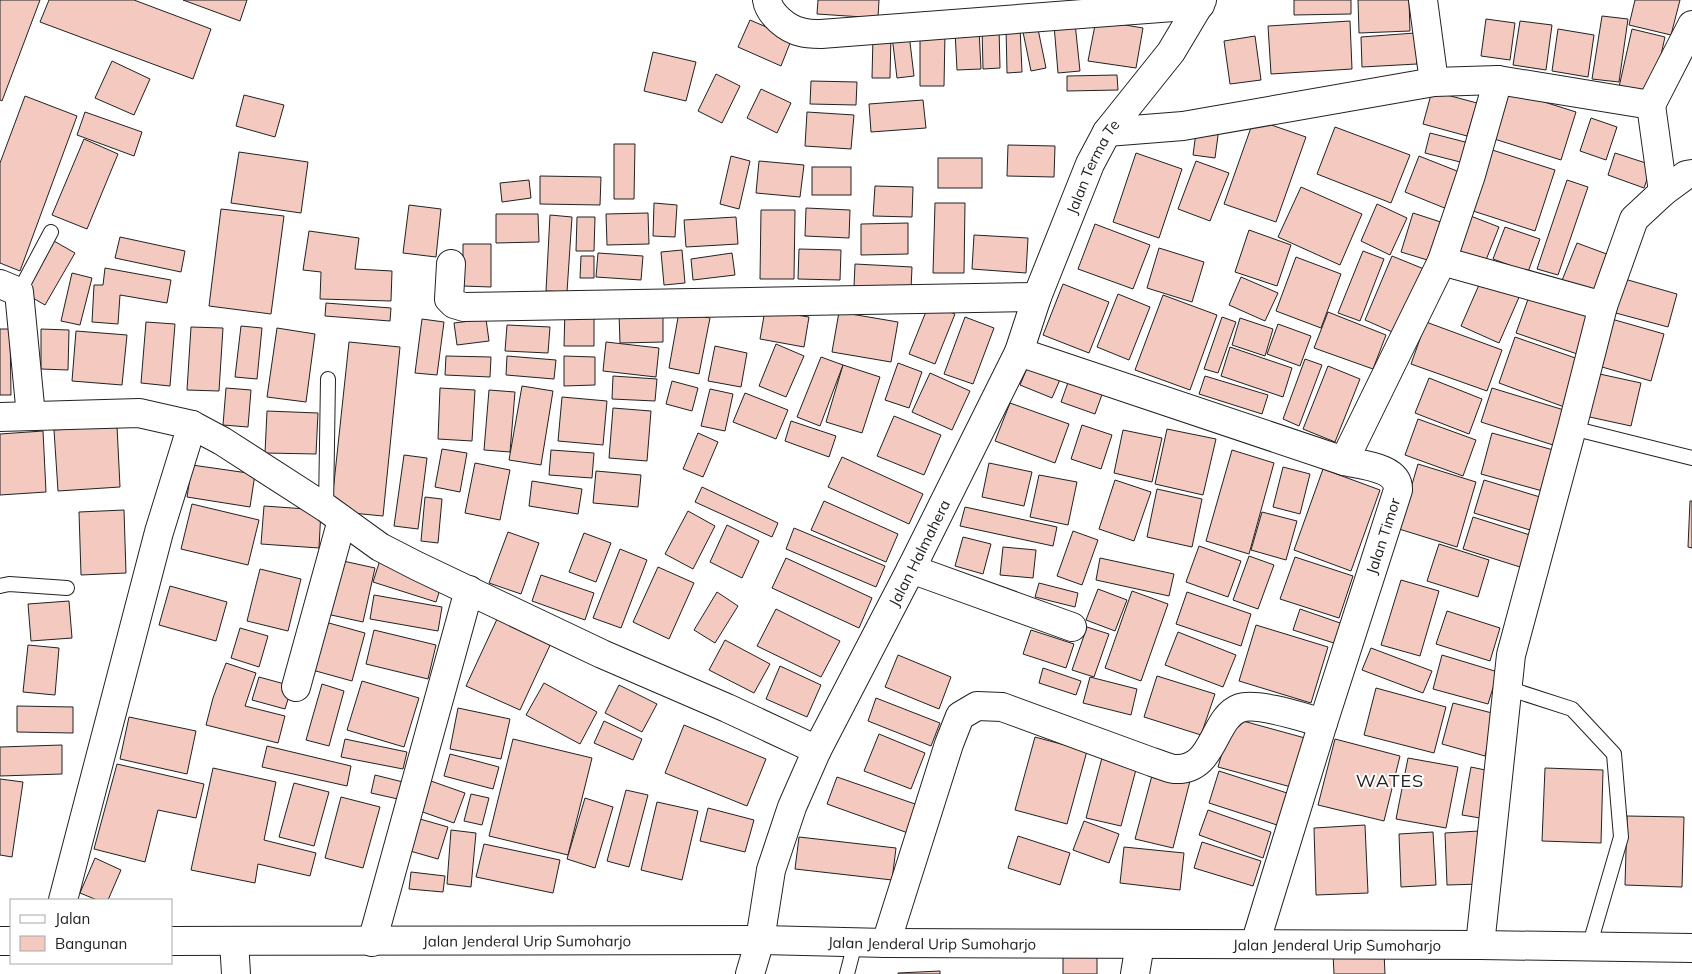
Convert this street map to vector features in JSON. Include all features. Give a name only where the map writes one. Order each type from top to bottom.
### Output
[{"type":"main road","points":[[767,0],[767,4],[777,19],[800,32],[821,34],[1075,7],[1201,2]]},
{"type":"main road","points":[[1423,0],[1434,82]]},
{"type":"main road","name":"Jalan Terma Te","points":[[1019,352],[1037,297],[1090,164],[1107,132],[1171,52],[1201,2]]},
{"type":"main road","points":[[1663,192],[1651,105],[1692,25]]},
{"type":"main road","points":[[1344,461],[1442,261],[1471,175],[1498,80]]},
{"type":"main road","points":[[1107,132],[1183,126],[1434,82],[1498,80],[1651,105]]},
{"type":"main road","points":[[1480,945],[1511,655],[1603,306],[1634,220],[1663,192],[1686,175],[1692,174]]},
{"type":"main road","points":[[1442,261],[1603,306]]},
{"type":"main road","points":[[451,264],[449,299],[454,304],[464,307],[1037,297]]},
{"type":"main road","points":[[10,288],[31,416]]},
{"type":"main road","name":"Jalan Timor","points":[[1019,352],[1344,461],[1383,470],[1396,478],[1398,490],[1323,723],[1255,944]]},
{"type":"main road","name":"Jalan Halmahera","points":[[750,974],[760,940],[771,870],[792,807],[817,750],[911,569],[1019,352]]},
{"type":"main road","points":[[0,417],[139,413],[192,425],[222,441],[380,546],[602,654],[727,708],[817,750]]},
{"type":"main road","points":[[62,899],[159,532],[192,425]]},
{"type":"main road","points":[[296,687],[334,514]]},
{"type":"main road","points":[[911,569],[1072,627]]},
{"type":"main road","points":[[372,942],[469,590]]},
{"type":"main road","points":[[886,943],[949,744],[960,716],[976,706],[1002,706],[1174,769],[1192,766],[1207,752],[1226,719],[1240,708],[1258,707],[1323,723]]},
{"type":"main road","name":"Jalan Jenderal Urip Sumoharjo","points":[[172,941],[760,940],[855,943],[1480,945],[1692,948]]},
{"type":"main road","points":[[234,941],[236,974]]},
{"type":"main road","points":[[1135,974],[1140,944]]},
{"type":"lane","points":[[10,288],[50,232]]},
{"type":"lane","points":[[328,379],[334,514]]},
{"type":"lane","points":[[1572,428],[1692,458]]},
{"type":"lane","points":[[0,586],[9,584],[67,588]]},
{"type":"lane","points":[[1507,688],[1572,709],[1614,754],[1621,837],[1588,947]]},
{"type":"lane","points":[[847,974],[855,943]]},
{"type":"building","points":[[0,0],[40,0],[2,101],[0,100]]},
{"type":"building","points":[[49,0],[134,0],[211,29],[193,79],[40,22]]},
{"type":"building","points":[[183,0],[247,0],[240,21]]},
{"type":"building","points":[[818,0],[879,0],[878,18],[817,14]]},
{"type":"building","points":[[1294,0],[1351,0],[1351,14],[1294,15]]},
{"type":"building","points":[[1358,0],[1409,0],[1410,31],[1359,33]]},
{"type":"building","points":[[1635,0],[1680,0],[1671,35],[1629,25]]},
{"type":"building","points":[[1602,16],[1628,19],[1619,82],[1592,79]]},
{"type":"building","points":[[1486,19],[1515,23],[1510,60],[1481,56]]},
{"type":"building","points":[[750,20],[792,38],[781,66],[738,47]]},
{"type":"building","points":[[1096,20],[1143,28],[1136,68],[1088,61]]},
{"type":"building","points":[[1350,21],[1352,69],[1271,74],[1268,26]]},
{"type":"building","points":[[1520,21],[1552,25],[1546,70],[1513,65]]},
{"type":"building","points":[[1075,23],[1080,71],[1058,73],[1054,25]]},
{"type":"building","points":[[999,27],[1000,68],[983,69],[982,28]]},
{"type":"building","points":[[1006,27],[1020,27],[1022,72],[1007,73]]},
{"type":"building","points":[[1038,29],[1046,68],[1031,71],[1023,32]]},
{"type":"building","points":[[1558,29],[1594,35],[1588,77],[1552,71]]},
{"type":"building","points":[[1632,29],[1665,37],[1652,95],[1619,87]]},
{"type":"building","points":[[979,30],[981,69],[957,70],[955,31]]},
{"type":"building","points":[[920,33],[945,33],[944,86],[920,86]]},
{"type":"building","points":[[1415,33],[1417,64],[1362,67],[1361,37]]},
{"type":"building","points":[[909,34],[914,76],[897,78],[892,36]]},
{"type":"building","points":[[891,35],[890,78],[872,78],[873,36]]},
{"type":"building","points":[[1255,36],[1261,80],[1230,84],[1224,41]]},
{"type":"building","points":[[653,52],[696,62],[686,101],[644,91]]},
{"type":"building","points":[[112,61],[150,79],[134,115],[95,98]]},
{"type":"building","points":[[716,74],[740,86],[722,123],[698,111]]},
{"type":"building","points":[[1117,75],[1118,90],[1067,91],[1067,76]]},
{"type":"building","points":[[811,81],[857,82],[856,105],[810,104]]},
{"type":"building","points":[[761,89],[791,103],[777,133],[747,118]]},
{"type":"building","points":[[1503,89],[1576,112],[1561,160],[1488,137]]},
{"type":"building","points":[[1432,91],[1477,103],[1467,136],[1423,124]]},
{"type":"building","points":[[244,95],[284,105],[275,137],[236,126]]},
{"type":"building","points":[[25,96],[77,116],[20,271],[0,263],[0,163]]},
{"type":"building","points":[[923,100],[926,128],[871,132],[869,104]]},
{"type":"building","points":[[85,112],[142,132],[134,156],[77,135]]},
{"type":"building","points":[[807,112],[854,115],[851,149],[805,146]]},
{"type":"building","points":[[1591,118],[1617,127],[1606,160],[1580,151]]},
{"type":"building","points":[[1254,119],[1306,137],[1276,222],[1224,204]]},
{"type":"building","points":[[1197,125],[1219,128],[1215,158],[1193,155]]},
{"type":"building","points":[[1335,127],[1410,155],[1391,203],[1317,174]]},
{"type":"building","points":[[1430,133],[1469,143],[1464,163],[1425,153]]},
{"type":"building","points":[[84,139],[118,154],[87,229],[52,215]]},
{"type":"building","points":[[614,144],[635,144],[634,199],[614,199]]},
{"type":"building","points":[[1008,145],[1055,146],[1054,177],[1007,176]]},
{"type":"building","points":[[1486,148],[1555,170],[1535,231],[1467,209]]},
{"type":"building","points":[[239,152],[308,162],[301,213],[231,203]]},
{"type":"building","points":[[1136,153],[1182,169],[1159,238],[1113,222]]},
{"type":"building","points":[[1615,153],[1652,165],[1644,188],[1608,175]]},
{"type":"building","points":[[731,156],[750,161],[739,209],[720,204]]},
{"type":"building","points":[[1419,156],[1462,173],[1447,209],[1405,192]]},
{"type":"building","points":[[938,158],[982,158],[982,188],[938,188]]},
{"type":"building","points":[[759,161],[804,165],[800,197],[756,193]]},
{"type":"building","points":[[1196,161],[1229,173],[1210,221],[1178,209]]},
{"type":"building","points":[[812,167],[851,167],[851,195],[812,195]]},
{"type":"building","points":[[540,176],[601,177],[600,205],[540,204]]},
{"type":"building","points":[[529,180],[531,198],[502,202],[500,183]]},
{"type":"building","points":[[1567,180],[1588,187],[1558,275],[1537,269]]},
{"type":"building","points":[[875,186],[913,187],[912,217],[873,216]]},
{"type":"building","points":[[1301,187],[1362,214],[1340,265],[1278,237]]},
{"type":"building","points":[[654,203],[677,205],[675,237],[653,236]]},
{"type":"building","points":[[935,203],[965,203],[964,273],[933,273]]},
{"type":"building","points":[[1377,204],[1407,218],[1390,255],[1361,241]]},
{"type":"building","points":[[409,205],[441,209],[436,257],[403,253]]},
{"type":"building","points":[[806,208],[850,210],[849,238],[805,236]]},
{"type":"building","points":[[221,209],[284,216],[271,314],[209,306]]},
{"type":"building","points":[[761,210],[795,210],[794,279],[760,279]]},
{"type":"building","points":[[648,213],[649,244],[607,245],[606,214]]},
{"type":"building","points":[[1413,213],[1447,224],[1434,262],[1401,252]]},
{"type":"building","points":[[496,214],[538,214],[539,242],[496,243]]},
{"type":"building","points":[[550,215],[572,217],[567,292],[546,291]]},
{"type":"building","points":[[1468,215],[1499,227],[1484,265],[1453,254]]},
{"type":"building","points":[[577,217],[595,217],[594,251],[576,251]]},
{"type":"building","points":[[736,217],[738,244],[686,247],[684,220]]},
{"type":"building","points":[[908,223],[908,254],[861,255],[861,224]]},
{"type":"building","points":[[1095,224],[1150,245],[1133,289],[1078,269]]},
{"type":"building","points":[[1505,227],[1540,239],[1528,272],[1493,259]]},
{"type":"building","points":[[1249,230],[1291,245],[1277,286],[1235,272]]},
{"type":"building","points":[[309,231],[359,238],[355,269],[392,271],[391,301],[320,299],[321,272],[303,270]]},
{"type":"building","points":[[974,235],[1028,238],[1026,273],[972,269]]},
{"type":"building","points":[[120,237],[185,251],[181,272],[115,258]]},
{"type":"building","points":[[54,241],[75,253],[45,305],[24,293]]},
{"type":"building","points":[[1577,243],[1612,256],[1596,297],[1561,283]]},
{"type":"building","points":[[463,244],[491,244],[491,287],[463,286]]},
{"type":"building","points":[[1159,248],[1204,262],[1192,302],[1147,288]]},
{"type":"building","points":[[799,249],[841,250],[840,280],[798,279]]},
{"type":"building","points":[[682,250],[685,283],[664,285],[661,252]]},
{"type":"building","points":[[1363,251],[1384,259],[1360,321],[1338,313]]},
{"type":"building","points":[[598,253],[643,256],[641,280],[596,277]]},
{"type":"building","points":[[732,253],[735,275],[693,280],[691,259]]},
{"type":"building","points":[[581,256],[594,256],[594,278],[580,278]]},
{"type":"building","points":[[1392,256],[1424,269],[1397,334],[1365,320]]},
{"type":"building","points":[[1296,257],[1341,274],[1321,328],[1276,311]]},
{"type":"building","points":[[855,264],[912,267],[911,289],[854,286]]},
{"type":"building","points":[[105,268],[171,280],[167,303],[120,295],[118,324],[92,322],[94,285],[103,285]]},
{"type":"building","points":[[72,273],[92,278],[80,325],[61,321]]},
{"type":"building","points":[[1241,277],[1278,293],[1265,321],[1229,305]]},
{"type":"building","points":[[1482,278],[1520,295],[1499,343],[1461,326]]},
{"type":"building","points":[[1621,278],[1677,294],[1668,327],[1612,312]]},
{"type":"building","points":[[1063,284],[1109,302],[1089,353],[1043,335]]},
{"type":"building","points":[[1532,288],[1599,311],[1583,356],[1516,333]]},
{"type":"building","points":[[1118,294],[1150,307],[1129,360],[1097,347]]},
{"type":"building","points":[[1163,295],[1217,315],[1190,390],[1135,370]]},
{"type":"building","points":[[326,303],[391,308],[390,321],[325,316]]},
{"type":"building","points":[[929,304],[955,314],[935,364],[909,354]]},
{"type":"building","points":[[565,309],[594,310],[594,346],[564,346]]},
{"type":"building","points":[[765,310],[809,317],[804,347],[760,339]]},
{"type":"building","points":[[663,312],[663,342],[620,343],[619,313]]},
{"type":"building","points":[[679,312],[710,318],[699,374],[669,368]]},
{"type":"building","points":[[839,312],[898,322],[891,362],[832,352]]},
{"type":"building","points":[[1328,312],[1386,335],[1373,369],[1314,348]]},
{"type":"building","points":[[965,317],[994,328],[973,384],[944,374]]},
{"type":"building","points":[[1222,317],[1236,322],[1218,373],[1204,369]]},
{"type":"building","points":[[1240,318],[1273,329],[1265,356],[1232,345]]},
{"type":"building","points":[[1608,318],[1664,334],[1651,381],[1595,365]]},
{"type":"building","points":[[422,319],[444,322],[437,375],[415,373]]},
{"type":"building","points":[[486,319],[489,341],[457,345],[454,323]]},
{"type":"building","points":[[146,322],[175,324],[170,386],[141,383]]},
{"type":"building","points":[[1426,322],[1502,350],[1487,391],[1411,364]]},
{"type":"building","points":[[1278,324],[1311,336],[1300,366],[1267,354]]},
{"type":"building","points":[[507,325],[550,327],[548,353],[505,351]]},
{"type":"building","points":[[241,326],[262,328],[257,379],[235,377]]},
{"type":"building","points":[[191,327],[223,328],[219,391],[187,390]]},
{"type":"building","points":[[277,328],[315,334],[306,402],[267,397]]},
{"type":"building","points":[[0,329],[10,329],[11,395],[0,395]]},
{"type":"building","points":[[41,329],[69,330],[68,370],[41,369]]},
{"type":"building","points":[[76,331],[127,335],[122,385],[72,381]]},
{"type":"building","points":[[1515,337],[1584,361],[1567,408],[1499,383]]},
{"type":"building","points":[[349,342],[400,347],[383,516],[331,511]]},
{"type":"building","points":[[606,342],[659,348],[656,377],[603,371]]},
{"type":"building","points":[[776,344],[804,356],[786,397],[759,386]]},
{"type":"building","points":[[715,346],[747,353],[741,387],[708,381]]},
{"type":"building","points":[[1230,347],[1292,368],[1283,397],[1221,376]]},
{"type":"building","points":[[446,356],[491,357],[490,377],[445,375]]},
{"type":"building","points":[[507,356],[556,360],[554,379],[506,375]]},
{"type":"building","points":[[564,356],[595,357],[595,385],[564,386]]},
{"type":"building","points":[[821,357],[843,365],[820,426],[797,417]]},
{"type":"building","points":[[1305,359],[1322,365],[1299,426],[1283,419]]},
{"type":"building","points":[[1030,361],[1062,375],[1052,398],[1020,385]]},
{"type":"building","points":[[898,363],[922,372],[909,408],[885,400]]},
{"type":"building","points":[[843,365],[880,377],[862,433],[826,422]]},
{"type":"building","points":[[1328,366],[1360,379],[1335,442],[1303,429]]},
{"type":"building","points":[[930,373],[970,391],[952,430],[912,412]]},
{"type":"building","points":[[1595,373],[1641,383],[1631,426],[1585,416]]},
{"type":"building","points":[[613,376],[657,379],[655,401],[612,399]]},
{"type":"building","points":[[1205,376],[1268,395],[1262,414],[1199,394]]},
{"type":"building","points":[[1070,377],[1104,389],[1095,414],[1061,402]]},
{"type":"building","points":[[1429,378],[1482,399],[1469,434],[1415,413]]},
{"type":"building","points":[[672,381],[698,388],[692,411],[666,404]]},
{"type":"building","points":[[522,386],[553,391],[541,465],[509,460]]},
{"type":"building","points":[[226,388],[251,390],[248,427],[223,425]]},
{"type":"building","points":[[440,388],[475,390],[472,441],[438,439]]},
{"type":"building","points":[[1492,388],[1564,410],[1553,445],[1481,422]]},
{"type":"building","points":[[710,389],[733,394],[725,431],[701,426]]},
{"type":"building","points":[[489,390],[515,392],[510,452],[484,450]]},
{"type":"building","points":[[745,393],[788,410],[776,439],[733,422]]},
{"type":"building","points":[[562,397],[607,401],[603,445],[558,441]]},
{"type":"building","points":[[1010,403],[1069,424],[1055,463],[995,441]]},
{"type":"building","points":[[613,408],[651,411],[647,461],[609,458]]},
{"type":"building","points":[[267,411],[318,413],[316,454],[265,453]]},
{"type":"building","points":[[894,416],[941,435],[924,475],[877,456]]},
{"type":"building","points":[[1418,419],[1476,440],[1463,476],[1405,455]]},
{"type":"building","points":[[791,421],[836,436],[829,457],[785,441]]},
{"type":"building","points":[[1082,425],[1112,435],[1101,469],[1071,459]]},
{"type":"building","points":[[117,426],[120,487],[58,491],[54,430]]},
{"type":"building","points":[[1167,429],[1216,439],[1203,495],[1155,484]]},
{"type":"building","points":[[1123,430],[1162,438],[1152,482],[1114,473]]},
{"type":"building","points":[[43,431],[46,492],[0,495],[0,434]]},
{"type":"building","points":[[698,433],[718,442],[703,477],[683,469]]},
{"type":"building","points":[[1492,433],[1557,451],[1546,492],[1481,474]]},
{"type":"building","points":[[442,449],[467,453],[460,492],[435,487]]},
{"type":"building","points":[[551,450],[594,453],[592,478],[549,475]]},
{"type":"building","points":[[1232,450],[1274,463],[1249,554],[1206,541]]},
{"type":"building","points":[[404,455],[427,458],[418,529],[394,526]]},
{"type":"building","points":[[842,457],[923,494],[909,524],[828,487]]},
{"type":"building","points":[[475,463],[510,470],[500,520],[465,513]]},
{"type":"building","points":[[989,463],[1032,472],[1024,506],[982,497]]},
{"type":"building","points":[[1418,464],[1476,482],[1457,547],[1399,529]]},
{"type":"building","points":[[192,465],[255,474],[250,507],[187,497]]},
{"type":"building","points":[[1283,467],[1310,474],[1300,514],[1273,507]]},
{"type":"building","points":[[1323,469],[1380,490],[1351,571],[1294,550]]},
{"type":"building","points":[[596,471],[641,475],[638,507],[593,503]]},
{"type":"building","points":[[1039,475],[1077,482],[1068,525],[1030,517]]},
{"type":"building","points":[[1115,480],[1151,492],[1134,541],[1099,529]]},
{"type":"building","points":[[1484,480],[1540,497],[1530,530],[1474,513]]},
{"type":"building","points":[[532,481],[582,489],[578,514],[529,506]]},
{"type":"building","points":[[702,487],[778,523],[772,537],[695,502]]},
{"type":"building","points":[[1157,489],[1202,499],[1192,547],[1147,537]]},
{"type":"building","points":[[425,497],[442,499],[438,543],[421,541]]},
{"type":"building","points":[[824,501],[898,534],[886,562],[811,530]]},
{"type":"building","points":[[1690,501],[1692,501],[1692,548],[1688,547]]},
{"type":"building","points":[[192,504],[259,520],[248,565],[181,549]]},
{"type":"building","points":[[264,506],[321,510],[319,548],[261,544]]},
{"type":"building","points":[[965,507],[1057,527],[1053,546],[960,526]]},
{"type":"building","points":[[124,510],[126,573],[81,575],[79,512]]},
{"type":"building","points":[[688,511],[715,526],[693,569],[665,554]]},
{"type":"building","points":[[1262,512],[1297,521],[1286,560],[1251,550]]},
{"type":"building","points":[[1473,517],[1530,535],[1520,567],[1463,549]]},
{"type":"building","points":[[727,525],[759,541],[742,578],[710,562]]},
{"type":"building","points":[[794,528],[885,566],[876,587],[786,549]]},
{"type":"building","points":[[1073,531],[1098,540],[1082,585],[1057,576]]},
{"type":"building","points":[[508,532],[539,543],[521,594],[489,583]]},
{"type":"building","points":[[584,533],[611,543],[596,582],[569,572]]},
{"type":"building","points":[[963,537],[991,544],[983,574],[955,566]]},
{"type":"building","points":[[1439,544],[1489,560],[1478,597],[1427,581]]},
{"type":"building","points":[[1199,546],[1241,561],[1228,597],[1186,582]]},
{"type":"building","points":[[1003,547],[1036,550],[1033,578],[1000,575]]},
{"type":"building","points":[[620,549],[647,560],[621,628],[593,618]]},
{"type":"building","points":[[1249,556],[1274,565],[1258,609],[1233,600]]},
{"type":"building","points":[[1295,557],[1353,576],[1339,618],[1280,599]]},
{"type":"building","points":[[786,558],[872,598],[859,628],[772,588]]},
{"type":"building","points":[[1100,558],[1174,574],[1169,596],[1096,580]]},
{"type":"building","points":[[334,559],[375,568],[363,622],[322,613]]},
{"type":"building","points":[[380,560],[443,580],[436,602],[373,582]]},
{"type":"building","points":[[658,567],[694,583],[669,639],[633,622]]},
{"type":"building","points":[[260,569],[301,579],[288,631],[247,621]]},
{"type":"building","points":[[541,575],[594,593],[585,620],[532,601]]},
{"type":"building","points":[[1401,580],[1439,591],[1420,656],[1381,645]]},
{"type":"building","points":[[1039,583],[1078,593],[1075,607],[1035,597]]},
{"type":"building","points":[[170,586],[227,602],[216,641],[159,625]]},
{"type":"building","points":[[1098,589],[1127,600],[1115,631],[1086,620]]},
{"type":"building","points":[[1132,591],[1168,604],[1141,681],[1105,668]]},
{"type":"building","points":[[717,592],[738,606],[715,643],[694,630]]},
{"type":"building","points":[[1187,592],[1251,614],[1241,646],[1176,624]]},
{"type":"building","points":[[374,595],[442,607],[438,631],[370,619]]},
{"type":"building","points":[[69,601],[72,638],[31,641],[28,604]]},
{"type":"building","points":[[776,609],[840,641],[821,677],[757,646]]},
{"type":"building","points":[[1300,609],[1343,624],[1337,644],[1293,630]]},
{"type":"building","points":[[1447,611],[1500,628],[1490,661],[1436,644]]},
{"type":"building","points":[[498,617],[552,641],[520,710],[466,686]]},
{"type":"building","points":[[318,620],[365,633],[352,681],[305,668]]},
{"type":"building","points":[[1256,625],[1328,647],[1311,703],[1239,681]]},
{"type":"building","points":[[1087,627],[1109,634],[1094,677],[1072,670]]},
{"type":"building","points":[[240,628],[268,636],[259,667],[231,658]]},
{"type":"building","points":[[374,630],[436,645],[428,679],[366,664]]},
{"type":"building","points":[[1031,630],[1074,644],[1066,668],[1023,654]]},
{"type":"building","points":[[1178,632],[1236,655],[1223,687],[1165,665]]},
{"type":"building","points":[[725,640],[770,664],[754,693],[709,670]]},
{"type":"building","points":[[28,645],[59,648],[55,695],[23,692]]},
{"type":"building","points":[[1371,648],[1432,671],[1423,693],[1362,670]]},
{"type":"building","points":[[898,655],[951,677],[939,709],[885,687]]},
{"type":"building","points":[[1442,655],[1498,672],[1488,704],[1433,689]]},
{"type":"building","points":[[226,663],[256,673],[245,706],[285,716],[278,743],[206,725],[213,698]]},
{"type":"building","points":[[780,666],[821,685],[807,717],[766,699]]},
{"type":"building","points":[[1043,668],[1081,681],[1076,695],[1039,683]]},
{"type":"building","points":[[1157,676],[1215,694],[1201,735],[1144,717]]},
{"type":"building","points":[[259,677],[292,686],[285,709],[252,700]]},
{"type":"building","points":[[1090,677],[1137,689],[1131,715],[1083,703]]},
{"type":"building","points":[[362,681],[419,698],[404,747],[347,730]]},
{"type":"building","points":[[544,683],[597,712],[580,744],[526,715]]},
{"type":"building","points":[[322,684],[344,691],[329,746],[306,740]]},
{"type":"building","points":[[619,685],[657,704],[642,732],[605,713]]},
{"type":"building","points":[[1376,688],[1446,707],[1434,753],[1364,735]]},
{"type":"building","points":[[876,698],[940,723],[931,746],[868,721]]},
{"type":"building","points":[[1453,703],[1496,714],[1485,756],[1442,744]]},
{"type":"building","points":[[17,706],[73,707],[73,733],[17,732]]},
{"type":"building","points":[[458,708],[510,719],[501,759],[450,749]]},
{"type":"building","points":[[129,717],[196,731],[187,774],[120,759]]},
{"type":"building","points":[[1232,718],[1305,738],[1291,787],[1218,767]]},
{"type":"building","points":[[604,721],[642,739],[633,760],[594,743]]},
{"type":"building","points":[[684,725],[766,759],[747,806],[665,773]]},
{"type":"building","points":[[879,734],[925,753],[911,789],[864,771]]},
{"type":"building","points":[[1035,737],[1087,751],[1067,824],[1015,810]]},
{"type":"building","points":[[345,739],[407,752],[403,769],[341,757]]},
{"type":"building","points":[[513,739],[592,758],[568,855],[489,836]]},
{"type":"building","points":[[1335,739],[1400,756],[1384,821],[1318,805]]},
{"type":"building","points":[[62,745],[62,774],[0,776],[0,747]]},
{"type":"building","points":[[267,746],[351,766],[347,786],[262,767]]},
{"type":"building","points":[[450,754],[499,767],[493,789],[444,776]]},
{"type":"building","points":[[1103,754],[1138,762],[1121,826],[1086,818]]},
{"type":"building","points":[[1408,758],[1458,767],[1446,828],[1396,819]]},
{"type":"building","points":[[117,764],[204,784],[196,818],[158,810],[145,862],[94,849]]},
{"type":"building","points":[[1471,767],[1490,771],[1480,818],[1462,815]]},
{"type":"building","points":[[213,768],[276,782],[264,840],[316,853],[310,876],[258,864],[255,883],[191,870]]},
{"type":"building","points":[[1154,768],[1191,777],[1173,848],[1135,839]]},
{"type":"building","points":[[1545,768],[1603,770],[1601,843],[1542,841]]},
{"type":"building","points":[[1219,771],[1287,793],[1277,825],[1209,803]]},
{"type":"building","points":[[375,775],[403,782],[398,799],[371,793]]},
{"type":"building","points":[[837,777],[918,805],[908,833],[827,804]]},
{"type":"building","points":[[0,779],[23,782],[12,857],[0,855]]},
{"type":"building","points":[[428,780],[465,793],[454,823],[417,810]]},
{"type":"building","points":[[294,783],[329,792],[314,846],[279,837]]},
{"type":"building","points":[[626,790],[648,795],[629,867],[607,861]]},
{"type":"building","points":[[471,794],[489,798],[482,825],[464,821]]},
{"type":"building","points":[[341,797],[380,807],[363,868],[325,858]]},
{"type":"building","points":[[585,798],[613,807],[595,868],[567,859]]},
{"type":"building","points":[[657,802],[698,811],[682,880],[641,870]]},
{"type":"building","points":[[708,808],[754,820],[745,852],[700,841]]},
{"type":"building","points":[[1208,810],[1271,832],[1263,858],[1199,835]]},
{"type":"building","points":[[1627,816],[1684,817],[1682,887],[1625,885]]},
{"type":"building","points":[[420,819],[448,827],[438,859],[410,851]]},
{"type":"building","points":[[1084,821],[1119,834],[1109,863],[1073,850]]},
{"type":"building","points":[[1365,825],[1368,893],[1316,895],[1314,828]]},
{"type":"building","points":[[451,830],[476,833],[471,887],[447,884]]},
{"type":"building","points":[[1479,831],[1481,884],[1447,885],[1445,833]]},
{"type":"building","points":[[1433,832],[1436,885],[1401,887],[1399,834]]},
{"type":"building","points":[[1018,836],[1070,853],[1060,885],[1008,868]]},
{"type":"building","points":[[799,837],[896,848],[892,880],[795,869]]},
{"type":"building","points":[[1202,842],[1261,861],[1253,886],[1194,868]]},
{"type":"building","points":[[484,844],[560,860],[553,893],[476,877]]},
{"type":"building","points":[[1124,847],[1184,853],[1180,890],[1120,883]]},
{"type":"building","points":[[95,858],[121,870],[108,899],[95,899],[80,893]]},
{"type":"building","points":[[411,872],[445,876],[443,892],[409,889]]},
{"type":"building","points":[[1384,952],[1385,974],[1334,974],[1333,954]]},
{"type":"building","points":[[1097,954],[1097,974],[1063,974],[1063,956]]},
{"type":"building","points":[[940,971],[940,974],[898,974],[898,973]]},
{"type":"district","name":"WATES","points":[[1390,780]]}]
